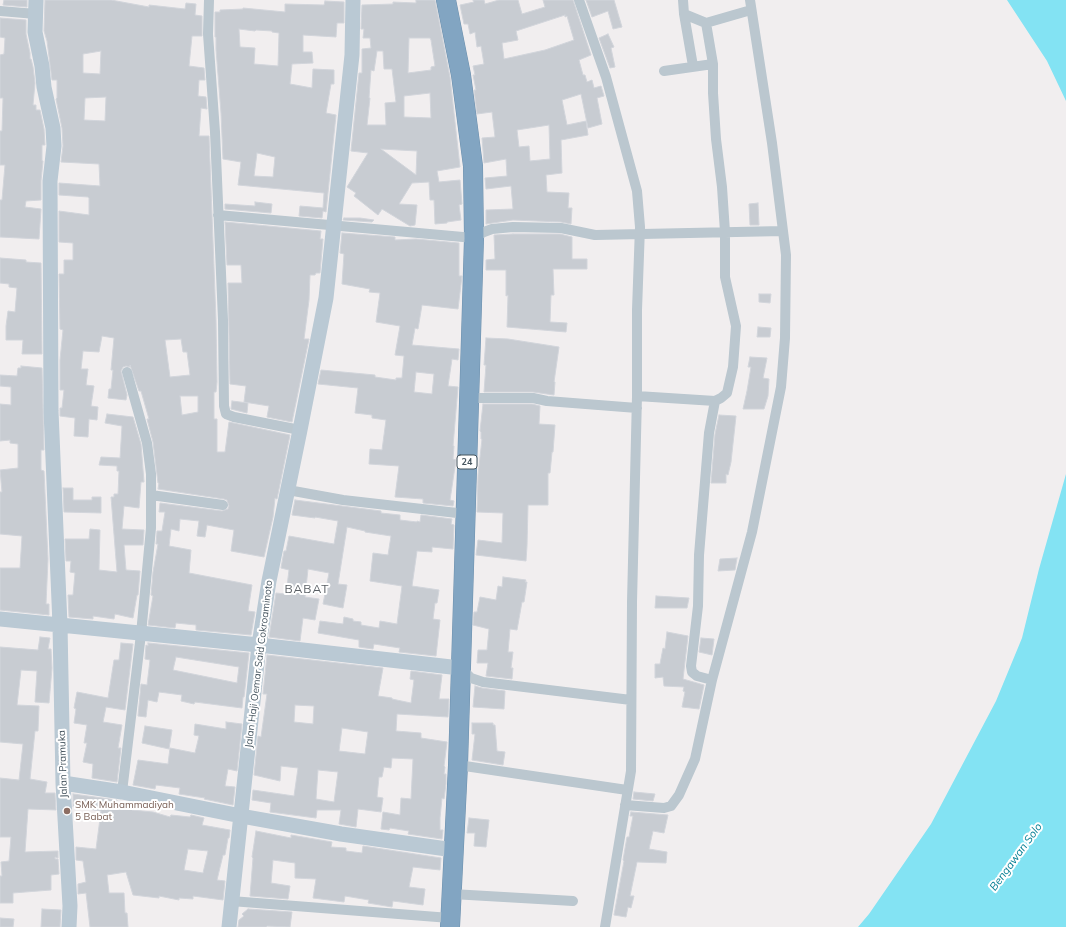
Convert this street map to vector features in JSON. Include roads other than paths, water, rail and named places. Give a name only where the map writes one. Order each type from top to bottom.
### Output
[{"type":"highway","name":"24","points":[[450,2],[473,166],[474,238],[458,765],[450,923]]},
{"type":"street","points":[[209,0],[208,34],[215,132],[223,320],[224,406],[226,414],[234,417],[300,430]]},
{"type":"street","name":"Jalan Haji Oemar Said Cokroaminoto","points":[[229,927],[259,645],[269,581],[326,298],[352,55],[353,0]]},
{"type":"street","points":[[579,0],[606,77],[637,191],[640,234],[637,310],[637,408],[632,602],[631,771],[605,927]]},
{"type":"street","points":[[683,0],[693,66]]},
{"type":"street","points":[[625,805],[664,808],[671,806],[674,803],[695,759],[712,680],[752,532],[781,387],[785,338],[786,255],[772,143],[750,5],[706,23],[684,14]]},
{"type":"street","points":[[0,11],[36,7]]},
{"type":"street","name":"Jalan Pramuka","points":[[36,7],[35,32],[42,66],[44,87],[53,128],[54,146],[50,181],[51,411],[60,625],[64,782],[70,906],[69,927]]},
{"type":"street","points":[[637,396],[715,401],[727,393],[733,367],[736,326],[725,277],[725,232],[722,187],[716,140],[713,64],[706,23]]},
{"type":"street","points":[[664,70],[713,64]]},
{"type":"street","points":[[218,215],[474,238],[492,229],[513,227],[561,228],[595,235],[783,231]]},
{"type":"street","points":[[122,792],[141,634],[151,528],[151,474],[146,443],[127,372]]},
{"type":"street","points":[[469,398],[533,398],[547,401],[637,408]]},
{"type":"street","points":[[712,680],[697,676],[692,672],[691,666],[698,606],[698,555],[709,434],[715,401]]},
{"type":"street","points":[[288,490],[343,500],[466,514]]},
{"type":"street","points":[[151,495],[223,504]]},
{"type":"street","points":[[0,619],[259,645],[460,668],[471,678],[483,682],[631,700]]},
{"type":"street","points":[[458,765],[627,790]]},
{"type":"street","points":[[64,782],[341,834],[454,850]]},
{"type":"street","points":[[452,894],[573,901]]},
{"type":"street","points":[[231,901],[450,923]]},
{"type":"water","points":[[1007,0],[1066,0],[1066,101],[1047,61]]},
{"type":"water","name":"Bengawan Solo","points":[[1066,474],[1066,927],[858,927],[869,914],[931,824],[996,701],[1022,638],[1039,569]]},
{"type":"place","name":"SMK Muhammadiyah 5 Babat","points":[[67,811]]},
{"type":"district","name":"BABAT","points":[[307,589]]}]
